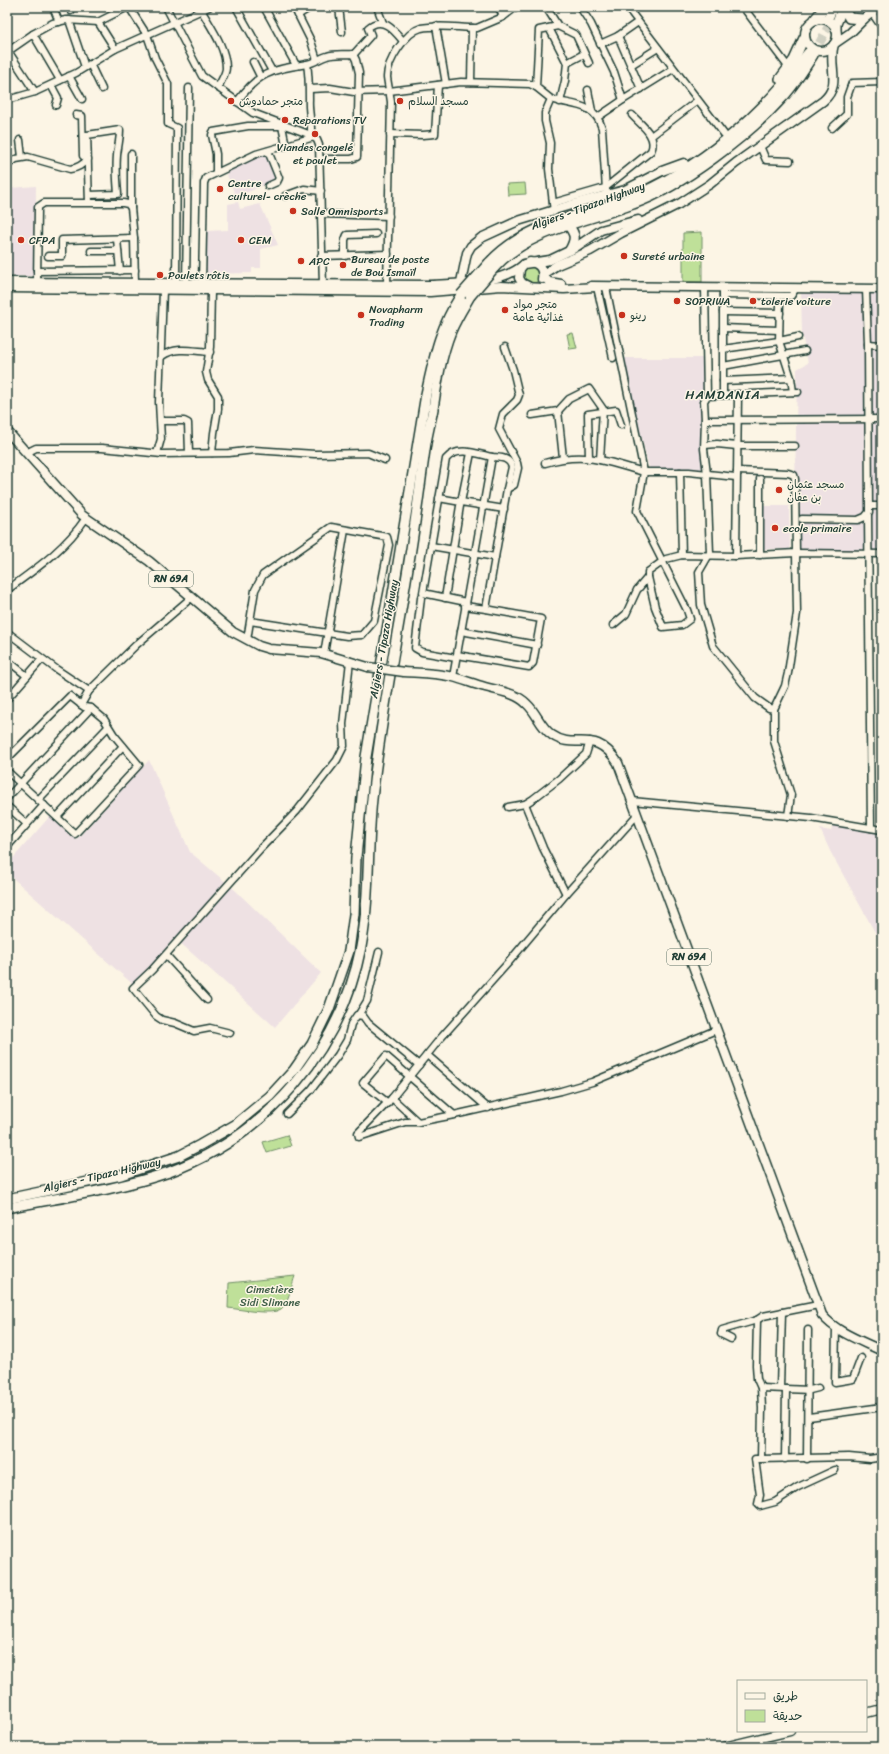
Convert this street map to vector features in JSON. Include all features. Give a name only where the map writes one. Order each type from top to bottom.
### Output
[{"type":"highway","points":[[815,20],[825,7]]},
{"type":"highway","points":[[833,7],[831,17],[839,7]]},
{"type":"highway","points":[[844,7],[849,18],[867,17]]},
{"type":"highway","points":[[836,31],[837,21],[844,7]]},
{"type":"highway","points":[[650,188],[724,134],[763,98],[794,60],[804,38]]},
{"type":"highway","name":"Algiers - Tipaza Highway","points":[[7,1199],[121,1175],[179,1156],[235,1126],[254,1110],[282,1084],[312,1044],[325,1020],[350,951],[354,914],[356,856],[366,757],[426,394],[438,342],[444,325],[491,266],[514,242],[541,227],[610,205],[671,178],[699,159],[749,119],[814,53]]},
{"type":"highway","name":"Algiers - Tipaza Highway","points":[[491,266],[519,247],[548,232],[634,204],[670,187],[724,149],[756,123],[783,97],[814,53]]},
{"type":"highway","points":[[568,225],[575,236],[575,241],[570,250]]},
{"type":"highway","name":"Algiers - Tipaza Highway","points":[[7,1208],[142,1180],[172,1171],[219,1149],[252,1126],[283,1098],[310,1066],[332,1031],[354,978],[363,934],[367,893],[369,834],[377,757],[414,530],[426,441],[433,413],[439,369],[454,324],[466,296]]},
{"type":"main road","points":[[814,53],[828,50],[879,7]]},
{"type":"main road","points":[[836,31],[846,31],[867,17]]},
{"type":"main road","points":[[522,266],[519,275],[520,280],[524,285],[530,287],[539,284],[543,275],[557,265],[590,251],[621,233],[662,213],[710,184],[828,97],[832,91],[834,78],[832,56],[836,31],[828,20],[815,20],[805,29],[804,38],[814,53],[828,59],[834,78]]},
{"type":"main road","points":[[461,282],[465,258],[468,250],[475,242],[485,236],[553,207],[606,192],[625,190],[662,171],[684,163]]},
{"type":"main road","points":[[7,282],[387,285],[461,282],[498,278],[513,272],[530,262],[550,260],[570,250],[604,229],[662,213]]},
{"type":"main road","points":[[530,262],[538,265],[546,280],[553,283],[596,287]]},
{"type":"main road","points":[[7,288],[430,292],[486,287],[564,289],[606,287],[706,288],[723,292],[767,292],[779,295],[796,288],[882,289]]},
{"type":"main road","name":"RN 69A","points":[[7,431],[86,518],[149,561],[233,632],[247,640],[269,649],[324,654],[368,667],[453,677],[518,697],[527,704],[545,729],[560,739],[590,741],[602,745],[612,752],[618,763],[822,1315],[836,1328],[882,1351]]},
{"type":"main road","points":[[867,1713],[882,1709]]},
{"type":"main road","points":[[724,1747],[786,1732]]},
{"type":"street","points":[[52,7],[59,22]]},
{"type":"street","points":[[35,92],[8,52],[33,34],[53,23],[69,20],[98,22],[129,7],[147,35],[155,58],[168,84],[168,124],[176,127],[177,131],[176,284]]},
{"type":"street","points":[[166,7],[201,75],[253,113],[313,136]]},
{"type":"street","points":[[7,100],[35,92],[51,85],[115,49],[200,9],[209,7]]},
{"type":"street","points":[[236,7],[272,71]]},
{"type":"street","points":[[264,7],[296,65]]},
{"type":"street","points":[[294,7],[311,41],[317,60]]},
{"type":"street","points":[[298,15],[311,7]]},
{"type":"street","points":[[339,7],[342,32]]},
{"type":"street","points":[[377,7],[383,23]]},
{"type":"street","points":[[499,7],[503,17]]},
{"type":"street","points":[[387,285],[390,134],[389,90],[387,76],[388,67],[403,41],[417,30],[436,26],[472,28],[483,27],[503,17],[516,7]]},
{"type":"street","points":[[546,7],[558,26],[576,34],[589,63]]},
{"type":"street","points":[[580,7],[592,24],[614,72],[623,100]]},
{"type":"street","points":[[627,7],[697,101],[724,134]]},
{"type":"street","points":[[743,7],[788,68]]},
{"type":"street","points":[[200,9],[220,45],[225,59],[226,69],[218,88]]},
{"type":"street","points":[[867,17],[882,23]]},
{"type":"street","points":[[69,20],[87,66],[102,89]]},
{"type":"street","points":[[98,22],[115,49]]},
{"type":"street","points":[[600,44],[618,36],[638,22]]},
{"type":"street","points":[[237,102],[247,87],[260,76],[272,71],[307,64],[334,55],[356,53],[371,35],[369,26],[383,23],[393,28],[403,41]]},
{"type":"street","points":[[436,26],[446,84]]},
{"type":"street","points":[[536,87],[538,32],[541,28],[558,26]]},
{"type":"street","points":[[471,82],[472,28]]},
{"type":"street","points":[[550,28],[567,63],[565,81],[560,102]]},
{"type":"street","points":[[33,34],[60,80]]},
{"type":"street","points":[[618,36],[641,89]]},
{"type":"street","points":[[631,65],[658,48]]},
{"type":"street","points":[[320,159],[351,159],[357,157],[359,73],[353,54]]},
{"type":"street","points":[[567,63],[584,54]]},
{"type":"street","points":[[253,62],[260,76]]},
{"type":"street","points":[[307,64],[310,89],[308,100],[313,136],[319,145],[323,285]]},
{"type":"street","points":[[598,117],[673,69]]},
{"type":"street","points":[[69,76],[82,99]]},
{"type":"street","points":[[310,89],[330,88],[358,92],[471,82],[530,84],[552,99],[581,106],[592,111],[598,117],[602,128],[606,192]]},
{"type":"street","points":[[832,128],[847,114],[848,97],[852,83],[882,82]]},
{"type":"street","points":[[51,85],[58,98],[56,105]]},
{"type":"street","points":[[390,134],[435,134],[438,85]]},
{"type":"street","points":[[186,284],[189,88]]},
{"type":"street","points":[[588,90],[592,111]]},
{"type":"street","points":[[552,99],[545,113],[545,121],[550,143],[549,169],[553,207]]},
{"type":"street","points":[[651,136],[697,101]]},
{"type":"street","points":[[76,115],[82,116],[83,156],[88,159]]},
{"type":"street","points":[[606,192],[651,151],[653,143],[651,136],[632,115]]},
{"type":"street","points":[[282,125],[286,146]]},
{"type":"street","points":[[216,172],[216,154],[212,136],[213,132],[248,126],[282,125]]},
{"type":"street","points":[[89,195],[118,194],[116,169],[118,147],[121,141],[120,130],[87,135],[89,202]]},
{"type":"street","points":[[202,284],[204,183],[206,178],[256,154],[286,146],[313,136]]},
{"type":"street","points":[[20,140],[22,157]]},
{"type":"street","points":[[760,146],[766,160],[790,161]]},
{"type":"street","points":[[268,151],[279,178],[277,182],[268,186]]},
{"type":"street","points":[[131,154],[130,208],[134,238],[135,283]]},
{"type":"street","points":[[7,165],[22,157],[34,157],[70,169],[76,168],[88,159]]},
{"type":"street","points":[[285,196],[304,189],[321,191]]},
{"type":"street","points":[[37,282],[38,207],[44,203],[89,202],[123,203],[128,204],[130,208]]},
{"type":"street","points":[[321,214],[389,216]]},
{"type":"street","points":[[345,256],[345,240],[347,235],[376,234]]},
{"type":"street","points":[[48,256],[62,256],[62,240],[134,238]]},
{"type":"street","points":[[117,239],[120,271]]},
{"type":"street","points":[[91,251],[118,251]]},
{"type":"street","points":[[321,256],[388,254]]},
{"type":"street","points":[[37,271],[135,270]]},
{"type":"street","points":[[596,287],[613,358]]},
{"type":"street","points":[[606,287],[644,472],[637,511],[662,561],[690,619],[682,625],[663,627],[655,607],[648,577],[648,572],[662,561],[682,555],[736,556],[796,553],[882,554]]},
{"type":"street","points":[[706,288],[707,396],[704,401],[710,553],[699,572],[701,605],[713,646],[755,698],[769,708],[774,709]]},
{"type":"street","points":[[866,289],[870,506],[868,515],[868,554],[871,828]]},
{"type":"street","points":[[157,453],[161,442],[159,402],[162,356],[163,290]]},
{"type":"street","points":[[211,290],[210,352],[206,372],[208,380],[218,396],[218,409],[212,453]]},
{"type":"street","points":[[723,292],[723,395]]},
{"type":"street","points":[[707,396],[795,392],[779,341],[779,295]]},
{"type":"street","points":[[723,312],[780,313]]},
{"type":"street","points":[[723,328],[780,330]]},
{"type":"street","points":[[723,349],[798,337]]},
{"type":"street","points":[[868,344],[882,345]]},
{"type":"street","points":[[505,347],[513,370],[519,395],[517,400],[504,414],[499,426],[500,432],[517,463],[518,468],[514,485],[507,489]]},
{"type":"street","points":[[162,356],[177,350],[210,352]]},
{"type":"street","points":[[723,366],[805,351]]},
{"type":"street","points":[[723,381],[791,378]]},
{"type":"street","points":[[532,415],[558,411],[568,399],[589,389],[604,412],[600,460]]},
{"type":"street","points":[[736,556],[738,394]]},
{"type":"street","points":[[589,459],[588,414],[616,410],[621,425]]},
{"type":"street","points":[[558,411],[562,458]]},
{"type":"street","points":[[705,420],[882,419]]},
{"type":"street","points":[[161,421],[183,421],[188,423],[189,453]]},
{"type":"street","points":[[705,446],[717,444],[737,446],[795,446]]},
{"type":"street","points":[[26,453],[36,448],[102,448],[157,453],[212,453],[254,450],[315,454],[368,453],[385,460]]},
{"type":"street","points":[[421,598],[415,648],[422,652],[529,667],[533,662],[541,619],[486,609],[423,593],[446,459],[449,454],[455,451],[507,459],[512,467],[486,609]]},
{"type":"street","points":[[445,598],[471,453]]},
{"type":"street","points":[[453,677],[492,457]]},
{"type":"street","points":[[545,463],[562,458],[589,459],[600,460],[644,472],[708,474],[788,473],[794,475],[797,613],[785,686],[774,709],[774,741],[791,795],[788,816]]},
{"type":"street","points":[[680,472],[682,555]]},
{"type":"street","points":[[760,479],[760,555]]},
{"type":"street","points":[[439,498],[461,504],[483,505],[504,509]]},
{"type":"street","points":[[870,506],[882,506]]},
{"type":"street","points":[[802,519],[858,520],[863,519],[868,515]]},
{"type":"street","points":[[7,590],[47,561],[71,538],[86,518]]},
{"type":"street","points":[[247,640],[255,590],[263,576],[331,527],[387,537],[389,545],[374,621],[362,635],[347,636],[250,622]]},
{"type":"street","points":[[324,654],[345,530]]},
{"type":"street","points":[[431,546],[495,557]]},
{"type":"street","points":[[613,625],[626,614],[637,590],[648,577]]},
{"type":"street","points":[[81,705],[88,691],[136,645],[192,597]]},
{"type":"street","points":[[461,631],[536,645]]},
{"type":"street","points":[[7,632],[42,659],[88,691]]},
{"type":"street","points":[[8,696],[42,659]]},
{"type":"street","points":[[230,1033],[210,1028],[189,1030],[175,1023],[162,1020],[154,1013],[133,988],[166,955],[260,849],[297,811],[337,760],[344,746],[343,724],[350,662]]},
{"type":"street","points":[[12,664],[27,676]]},
{"type":"street","points":[[7,759],[70,696],[81,705],[91,708],[104,719],[108,727],[139,765],[74,834],[7,771]]},
{"type":"street","points":[[7,798],[91,708]]},
{"type":"street","points":[[38,800],[108,727]]},
{"type":"street","points":[[508,807],[524,804],[533,799],[565,774],[586,754],[590,741]]},
{"type":"street","points":[[56,817],[123,746]]},
{"type":"street","points":[[632,801],[788,816],[882,830]]},
{"type":"street","points":[[524,804],[543,848],[566,894]]},
{"type":"street","points":[[8,842],[44,805]]},
{"type":"street","points":[[7,806],[27,824]]},
{"type":"street","points":[[637,815],[566,894],[390,1100],[358,1133],[359,1137],[405,1122],[418,1122],[488,1108],[561,1091],[592,1082],[716,1030]]},
{"type":"street","points":[[287,1114],[311,1090],[338,1056],[347,1040],[355,1017],[359,1014],[367,1001],[379,952]]},
{"type":"street","points":[[166,955],[207,1000]]},
{"type":"street","points":[[359,1014],[419,1065]]},
{"type":"street","points":[[427,1055],[488,1108]]},
{"type":"street","points":[[418,1122],[390,1100],[362,1083],[386,1056],[454,1115]]},
{"type":"street","points":[[731,1339],[721,1334],[722,1330],[757,1320],[763,1316],[818,1305]]},
{"type":"street","points":[[782,1312],[785,1459]]},
{"type":"street","points":[[757,1320],[756,1365],[757,1379],[761,1388],[761,1459]]},
{"type":"street","points":[[836,1328],[835,1382],[853,1379],[862,1358]]},
{"type":"street","points":[[807,1459],[809,1417],[807,1390],[808,1330]]},
{"type":"street","points":[[761,1388],[807,1390],[818,1388]]},
{"type":"street","points":[[809,1417],[882,1407]]},
{"type":"street","points":[[835,1470],[798,1487],[775,1502],[760,1506],[758,1504],[760,1495],[755,1459],[849,1457],[870,1459],[882,1457]]},
{"type":"shaded area","points":[[267,152],[278,177],[276,180],[236,197],[225,170]]},
{"type":"shaded area","name":"CFPA","points":[[36,186],[35,276],[7,276],[7,187]]},
{"type":"shaded area","name":"CEM","points":[[238,202],[240,209],[260,204],[278,245],[261,249],[261,268],[252,268],[252,273],[205,274],[207,231],[228,230],[228,204]]},
{"type":"shaded area","points":[[801,291],[882,292],[882,552],[794,552],[797,369],[808,363],[802,335]]},
{"type":"shaded area","points":[[622,358],[703,358],[703,470],[650,471]]},
{"type":"shaded area","name":"ecole primaire","points":[[761,506],[789,506],[790,549],[760,549]]},
{"type":"shaded area","points":[[149,760],[190,852],[235,890],[321,973],[275,1027],[177,940],[136,987],[7,873],[7,865],[51,815],[77,839]]},
{"type":"shaded area","points":[[833,824],[882,832],[882,945],[830,851],[820,829],[831,831]]},
{"type":"green space","points":[[525,183],[526,194],[508,195],[507,184]]},
{"type":"green space","points":[[702,232],[702,282],[683,282],[683,233]]},
{"type":"green space","points":[[531,266],[537,269],[540,275],[537,281],[531,284],[525,281],[522,275],[525,269]]},
{"type":"green space","points":[[573,333],[577,348],[570,349],[567,334]]},
{"type":"green space","points":[[287,1135],[291,1146],[267,1153],[263,1142]]},
{"type":"green space","name":"Cimetière Sidi Slimane","points":[[295,1276],[288,1298],[281,1309],[263,1312],[228,1308],[229,1283]]},
{"type":"tunnel","points":[[813,55],[833,18]]},
{"type":"place","name":"متجر حمادوش","points":[[231,101]]},
{"type":"place","name":"مسجد السلام","points":[[400,101]]},
{"type":"place","name":"Reparations TV","points":[[285,120]]},
{"type":"place","name":"Viandes congelé et poulet","points":[[315,134]]},
{"type":"place","name":"Centre culturel- crèche","points":[[220,189]]},
{"type":"place","name":"Salle Omnisports","points":[[293,211]]},
{"type":"place","name":"CFPA","points":[[21,240]]},
{"type":"place","name":"CEM","points":[[241,240]]},
{"type":"place","name":"Sureté urbaine","points":[[624,256]]},
{"type":"place","name":"APC","points":[[301,261]]},
{"type":"place","name":"Bureau de poste de Bou Ismaïl","points":[[343,265]]},
{"type":"place","name":"Poulets rôtis","points":[[160,275]]},
{"type":"place","name":"SOPRIWA","points":[[677,301]]},
{"type":"place","name":"tolerie voiture","points":[[753,301]]},
{"type":"place","name":"متجر مواد غذائية عامة","points":[[505,310]]},
{"type":"place","name":"Novapharm Trading","points":[[361,315]]},
{"type":"place","name":"رينو","points":[[622,315]]},
{"type":"place","name":"مسجد عثمان بن عفان","points":[[779,490]]},
{"type":"place","name":"ecole primaire","points":[[775,528]]},
{"type":"district","name":"HAMDANIA","points":[[723,394]]}]
